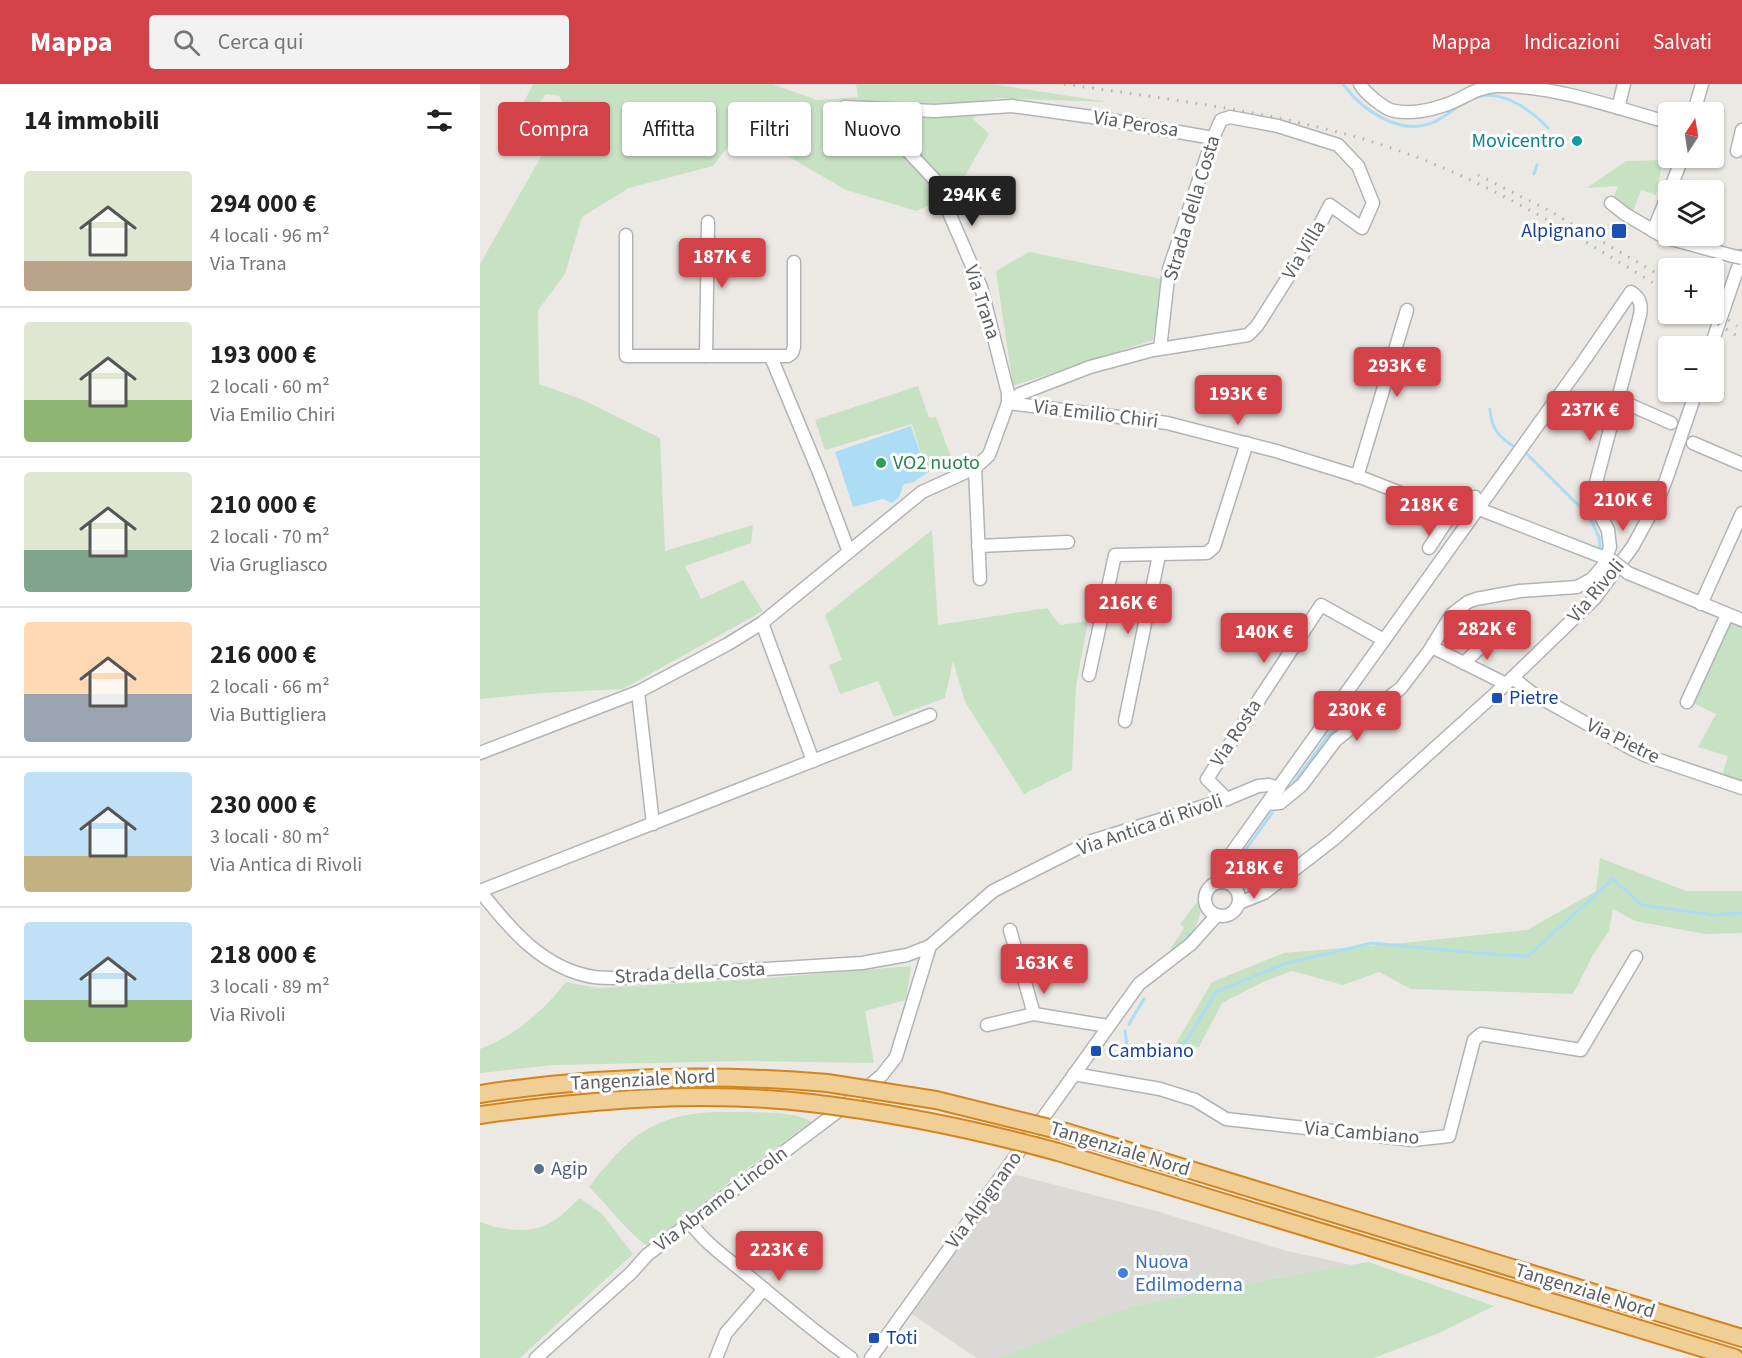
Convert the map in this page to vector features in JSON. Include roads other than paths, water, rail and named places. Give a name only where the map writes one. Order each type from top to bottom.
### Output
[{"type":"highway","name":"Tangenziale Nord","points":[[480,1094],[570,1083],[714,1076],[827,1083],[936,1100],[1066,1132],[1742,1338]]},
{"type":"highway","name":"Tangenziale Nord","points":[[480,1115],[579,1103],[726,1098],[811,1103],[911,1117],[1058,1152],[1735,1358]]},
{"type":"street","points":[[1360,84],[1365,93],[1394,111],[1419,111],[1447,105],[1473,90],[1496,86],[1528,86],[1571,90],[1618,108],[1658,120]]},
{"type":"street","points":[[1618,108],[1624,84]]},
{"type":"street","points":[[1697,102],[1702,84]]},
{"type":"street","name":"Via Perosa","points":[[922,110],[1012,106],[1213,138]]},
{"type":"street","name":"Strada della Costa","points":[[1160,349],[1169,269],[1213,138],[1221,120],[1230,117]]},
{"type":"street","name":"Via Villa","points":[[1160,349],[1248,335],[1257,326],[1313,238],[1330,205],[1362,228],[1373,203],[1358,166],[1338,145],[1278,126],[1230,117]]},
{"type":"street","points":[[1737,151],[1742,130]]},
{"type":"street","name":"Via Trana","points":[[912,156],[935,180],[981,287],[1008,393],[1008,403]]},
{"type":"street","points":[[1611,203],[1664,237],[1739,256],[1714,336]]},
{"type":"street","points":[[1653,231],[1658,219]]},
{"type":"street","points":[[706,356],[708,222]]},
{"type":"street","points":[[626,235],[626,356],[788,356],[794,347],[794,262]]},
{"type":"street","name":"Via Rivoli","points":[[1617,399],[1641,315],[1641,302],[1631,292],[1228,858],[1229,884],[1214,884],[1206,892],[1206,903],[1213,912],[1228,915],[1233,912],[1239,903],[1257,897],[1334,839],[1510,681],[1595,598],[1633,546],[1657,502],[1693,402]]},
{"type":"street","points":[[1357,477],[1407,310]]},
{"type":"street","points":[[480,753],[638,692],[728,644],[762,623],[922,492],[975,468],[989,455],[1008,403],[1020,394],[1090,367],[1160,349]]},
{"type":"street","points":[[771,357],[849,552]]},
{"type":"street","points":[[1268,804],[1280,804],[1302,785],[1336,740],[1401,688],[1432,647],[1452,614],[1468,602],[1520,591],[1577,587],[1592,579],[1610,560],[1608,530],[1592,499],[1617,399],[1671,423]]},
{"type":"street","name":"Via Emilio Chiri","points":[[1008,403],[1167,423],[1276,451],[1357,477],[1452,513]]},
{"type":"street","points":[[1693,443],[1742,464]]},
{"type":"street","points":[[1089,675],[1114,555],[1207,553],[1215,547],[1247,444]]},
{"type":"street","points":[[975,468],[980,579]]},
{"type":"street","points":[[1429,548],[1452,513],[1472,497],[1477,498],[1484,511],[1610,560],[1629,573],[1742,620]]},
{"type":"street","name":"Via Rivoli","points":[[1443,555],[1442,544],[1455,519],[1452,513]]},
{"type":"street","points":[[1701,604],[1742,513]]},
{"type":"street","points":[[978,546],[1068,542]]},
{"type":"street","points":[[1125,722],[1159,555]]},
{"type":"street","name":"Via Rosta","points":[[1227,799],[1207,778],[1320,605],[1384,640]]},
{"type":"street","points":[[1687,702],[1727,615]]},
{"type":"street","points":[[762,623],[813,761]]},
{"type":"street","points":[[1464,663],[1490,638]]},
{"type":"street","points":[[1432,647],[1464,663],[1510,681]]},
{"type":"street","name":"Via Pietre","points":[[1510,681],[1647,756],[1742,788]]},
{"type":"street","points":[[638,692],[653,824]]},
{"type":"street","name":"Strada della Costa","points":[[930,715],[480,891],[524,942],[575,973],[595,977],[622,978],[862,963],[907,955],[930,946]]},
{"type":"street","name":"Via Antica di Rivoli","points":[[930,946],[993,891],[1092,841],[1227,799],[1258,786],[1269,785],[1279,788]]},
{"type":"street","points":[[1229,884],[1250,891],[1269,888]]},
{"type":"street","points":[[1229,884],[1240,897],[1239,903]]},
{"type":"street","name":"Via Rivoli","points":[[1139,984],[1182,951],[1198,935],[1213,912]]},
{"type":"street","points":[[1010,930],[1034,1014]]},
{"type":"street","name":"Via Abramo Lincoln","points":[[536,1358],[631,1273],[647,1255],[841,1109],[882,1075],[896,1057],[930,946]]},
{"type":"street","name":"Via Cambiano","points":[[1074,1074],[1160,1089],[1195,1100],[1226,1119],[1413,1140],[1449,1136],[1474,1040],[1481,1034],[1581,1050],[1636,957]]},
{"type":"street","name":"Via Alpignano","points":[[871,1358],[1139,984]]},
{"type":"street","points":[[987,1025],[1034,1014],[1108,1026]]},
{"type":"street","points":[[690,1222],[707,1241],[850,1358]]},
{"type":"street","points":[[716,1358],[726,1333],[764,1289]]},
{"type":"water","name":"VO2 nuoto","points":[[911,426],[927,473],[914,482],[904,484],[899,497],[892,503],[883,499],[853,507],[835,452]]},
{"type":"waterway","points":[[1343,84],[1360,103],[1371,111],[1395,123],[1408,126],[1421,126],[1434,122],[1462,104]]},
{"type":"waterway","points":[[1476,97],[1486,95],[1506,99],[1525,108],[1548,128]]},
{"type":"waterway","points":[[1534,174],[1537,165]]},
{"type":"waterway","points":[[1490,409],[1492,422],[1497,432],[1515,447]]},
{"type":"waterway","points":[[1525,452],[1589,516],[1599,537],[1600,548]]},
{"type":"waterway","points":[[1291,787],[1328,736],[1392,687]]},
{"type":"waterway","points":[[1234,866],[1272,813]]},
{"type":"waterway","points":[[1125,1031],[1127,1046],[1150,1058],[1169,1055],[1188,1039],[1216,992],[1284,964],[1372,943],[1528,956],[1613,879],[1642,905],[1713,915],[1742,913]]},
{"type":"waterway","points":[[1182,944],[1189,934]]},
{"type":"waterway","points":[[1129,1024],[1144,999]]},
{"type":"railway","points":[[1064,84],[1247,112],[1292,121],[1381,145],[1424,160],[1487,188],[1579,238],[1658,286]]},
{"type":"railway","points":[[1478,175],[1548,210],[1658,274]]},
{"type":"railway","points":[[1724,317],[1737,326]]},
{"type":"railway","points":[[1718,324],[1742,339]]},
{"type":"place","name":"Movicentro","points":[[1577,141]]},
{"type":"place","name":"Alpignano","points":[[1619,231]]},
{"type":"place","name":"VO2 nuoto","points":[[881,463]]},
{"type":"place","name":"Pietre","points":[[1497,698]]},
{"type":"place","name":"Cambiano","points":[[1096,1051]]},
{"type":"place","name":"Agip","points":[[539,1169]]},
{"type":"place","name":"Nuova Edilmoderna","points":[[1123,1273]]},
{"type":"place","name":"Toti","points":[[874,1338]]}]
